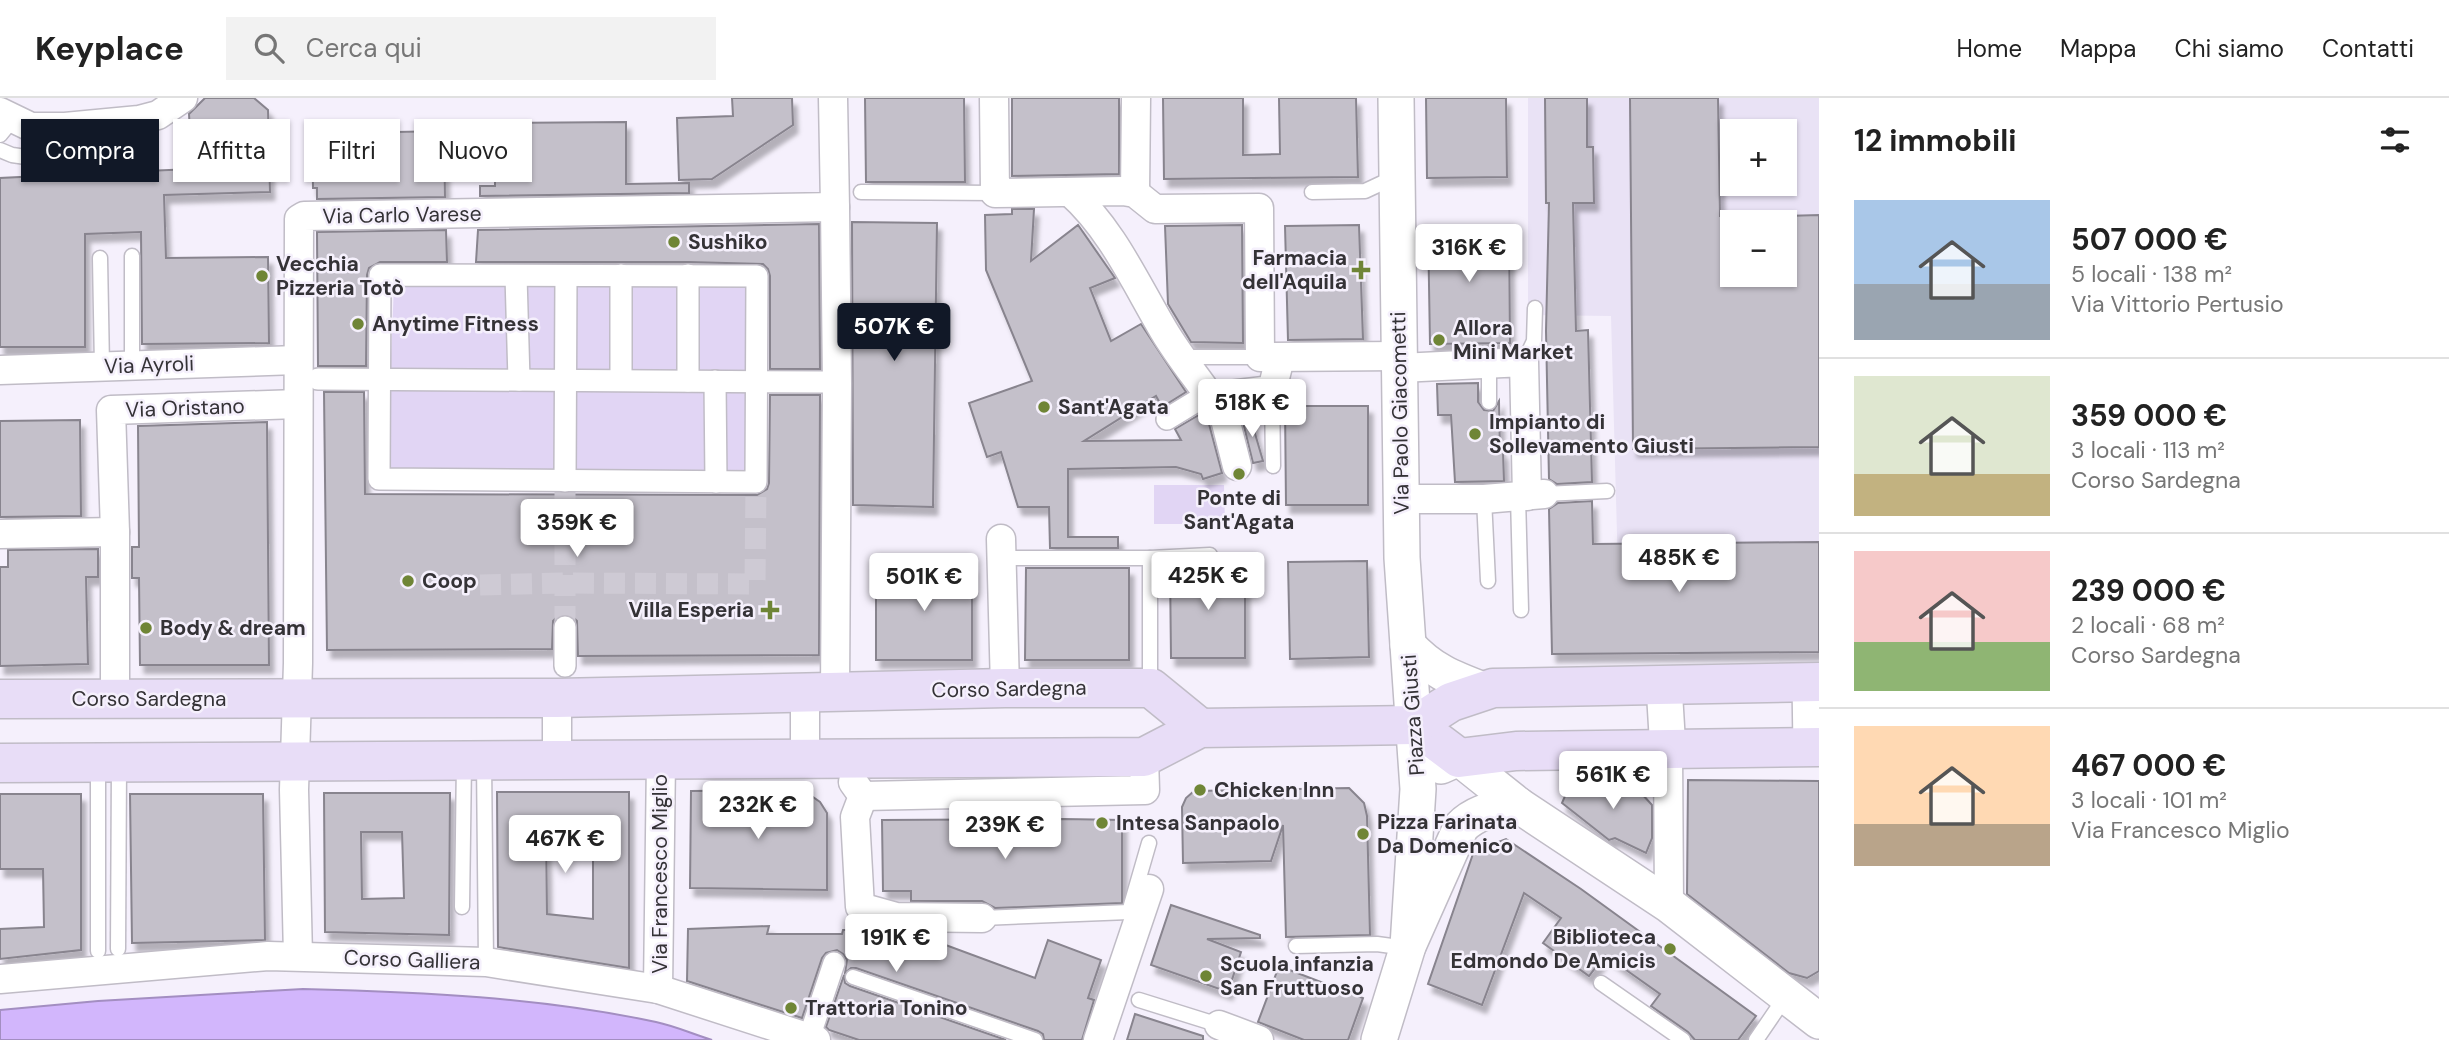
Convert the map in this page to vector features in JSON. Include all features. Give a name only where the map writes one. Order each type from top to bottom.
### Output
[{"type":"main road","name":"Corso Sardegna","points":[[0,699],[298,700],[561,682],[820,692],[1150,688]]},
{"type":"main road","points":[[0,763],[1144,757],[1200,728],[1415,724],[1451,702],[1483,690],[1814,682]]},
{"type":"main road","points":[[1150,688],[1200,728]]},
{"type":"main road","points":[[1415,724],[1458,758],[1516,751],[1815,747]]},
{"type":"street","points":[[4,122],[31,127],[65,127],[139,120],[158,115],[183,98]]},
{"type":"street","points":[[833,98],[837,435],[820,692],[821,760],[863,796],[1145,790],[1144,757]]},
{"type":"street","points":[[994,98],[995,192],[1124,191],[1145,201],[1259,208],[1272,390],[1212,395],[1167,419]]},
{"type":"street","points":[[1136,98],[1145,201]]},
{"type":"street","name":"Via Paolo Giacometti","points":[[1396,98],[1402,558],[1408,645]]},
{"type":"street","points":[[1070,192],[1089,209],[1145,295],[1174,347],[1212,395],[1225,419],[1237,466]]},
{"type":"street","name":"Via Carlo Varese","points":[[298,700],[299,219],[304,216],[835,207]]},
{"type":"street","points":[[380,275],[621,275],[757,276],[756,482],[379,479],[380,275]]},
{"type":"street","points":[[621,275],[621,380]]},
{"type":"street","points":[[688,275],[688,381]]},
{"type":"street","points":[[516,276],[519,380]]},
{"type":"street","points":[[565,481],[566,276]]},
{"type":"street","points":[[1270,357],[1400,362],[1524,362],[1530,495],[1485,499],[1401,499]]},
{"type":"street","name":"Via Ayroli","points":[[0,370],[297,360]]},
{"type":"street","points":[[318,379],[825,382]]},
{"type":"street","points":[[715,381],[716,482]]},
{"type":"street","name":"Via Oristano","points":[[115,698],[115,532],[111,410],[298,404]]},
{"type":"street","points":[[0,534],[115,532]]},
{"type":"street","points":[[1001,548],[1005,688]]},
{"type":"street","points":[[557,760],[565,627]]},
{"type":"street","name":"Piazza Giusti","points":[[1408,645],[1422,661],[1443,675],[1483,690]]},
{"type":"street","name":"Piazza Giusti","points":[[1407,947],[1418,789],[1408,645]]},
{"type":"street","points":[[1814,682],[1815,747]]},
{"type":"street","points":[[1664,685],[1668,751],[1669,905]]},
{"type":"street","points":[[298,700],[295,760],[298,956]]},
{"type":"street","points":[[1458,758],[1518,805],[1669,905],[1819,1021]]},
{"type":"street","name":"Piazza Giusti","points":[[1418,789],[1434,770],[1458,758]]},
{"type":"street","name":"Via Francesco Miglio","points":[[658,989],[661,759]]},
{"type":"street","points":[[863,796],[855,817],[860,906],[896,917],[982,918]]},
{"type":"street","name":"Piazza Giusti","points":[[1379,1040],[1407,947],[1461,827],[1467,820],[1488,811],[1518,805]]},
{"type":"street","points":[[1098,1040],[1149,889]]},
{"type":"street","name":"Corso Galliera","points":[[0,979],[298,956],[486,962],[658,989],[812,1039]]},
{"type":"street","points":[[812,1039],[834,963]]},
{"type":"street","points":[[1219,1025],[1259,1040]]},
{"type":"lane","points":[[0,150],[21,156]]},
{"type":"lane","points":[[1312,192],[1365,191],[1398,176]]},
{"type":"lane","points":[[861,192],[995,192]]},
{"type":"lane","points":[[132,256],[132,366]]},
{"type":"lane","points":[[100,258],[102,367]]},
{"type":"lane","points":[[1524,362],[1534,341],[1535,308]]},
{"type":"lane","points":[[1194,357],[1270,357]]},
{"type":"lane","points":[[1489,363],[1489,402]]},
{"type":"lane","points":[[1272,390],[1273,466]]},
{"type":"lane","points":[[1521,610],[1530,495],[1606,491]]},
{"type":"lane","points":[[1485,499],[1488,581]]},
{"type":"lane","points":[[1001,548],[1150,558],[1210,555]]},
{"type":"lane","points":[[1150,558],[1150,688]]},
{"type":"lane","points":[[462,906],[474,760]]},
{"type":"lane","points":[[474,760],[486,962]]},
{"type":"lane","points":[[108,762],[118,949]]},
{"type":"lane","points":[[98,951],[108,762]]},
{"type":"lane","points":[[982,918],[1129,912],[1149,843]]},
{"type":"lane","points":[[1296,946],[1377,944],[1407,947]]},
{"type":"lane","points":[[853,977],[1035,1040]]},
{"type":"lane","points":[[1601,983],[1683,1040]]},
{"type":"lane","points":[[1756,1040],[1786,996]]},
{"type":"lane","points":[[1139,1000],[1219,1025]]},
{"type":"shaded area","points":[[1528,98],[1819,98],[1819,642],[1620,644],[1611,316],[1528,315]]},
{"type":"shaded area","points":[[751,283],[749,474],[386,473],[394,286]]},
{"type":"shaded area","points":[[1154,485],[1224,485],[1225,524],[1154,524]]},
{"type":"shaded area","points":[[303,989],[436,994],[524,1001],[656,1022],[712,1040],[0,1040],[0,1010],[98,1001]]},
{"type":"building","points":[[205,98],[254,98],[268,110],[268,119],[189,119],[189,114]]},
{"type":"building","points":[[732,98],[792,98],[793,125],[712,179],[679,180],[677,118],[733,116]]},
{"type":"building","points":[[865,98],[964,98],[965,182],[866,182]]},
{"type":"building","points":[[1012,98],[1119,98],[1119,174],[1012,176]]},
{"type":"building","points":[[1163,98],[1243,98],[1243,155],[1280,154],[1279,98],[1356,98],[1358,177],[1164,179]]},
{"type":"building","points":[[1426,98],[1506,98],[1507,177],[1427,178]]},
{"type":"building","points":[[1545,98],[1587,98],[1587,147],[1593,147],[1594,203],[1573,203],[1576,331],[1588,330],[1592,482],[1557,484],[1549,479],[1546,331],[1549,203],[1546,203]]},
{"type":"building","points":[[1630,98],[1718,98],[1720,287],[1797,287],[1797,216],[1819,215],[1819,447],[1633,449]]},
{"type":"building","points":[[626,122],[626,184],[689,183],[689,193],[480,196],[480,186],[495,186],[495,182],[532,182],[532,123]]},
{"type":"building","points":[[400,132],[414,132],[414,182],[445,182],[445,197],[317,199],[317,188],[313,188],[313,182],[400,182]]},
{"type":"building","points":[[159,170],[173,170],[173,182],[270,182],[270,192],[164,195],[166,258],[268,257],[269,343],[142,344],[141,232],[85,234],[85,347],[0,347],[0,178],[21,177],[21,182],[159,182]]},
{"type":"building","points":[[1012,209],[1034,209],[1031,261],[1078,225],[1115,278],[1090,288],[1111,341],[1141,324],[1186,392],[1162,407],[1156,396],[1084,441],[1181,440],[1175,429],[1204,412],[1209,424],[1222,473],[1203,479],[1201,474],[1176,467],[1068,469],[1068,537],[1118,537],[1118,548],[1050,548],[1049,507],[1018,507],[1001,452],[987,457],[969,403],[1032,381],[986,270],[985,215],[1012,214]]},
{"type":"building","points":[[852,222],[937,223],[933,507],[853,505]]},
{"type":"building","points":[[819,224],[820,369],[770,369],[770,276],[763,264],[476,262],[478,230]]},
{"type":"building","points":[[1242,225],[1243,343],[1191,342],[1168,304],[1165,226]]},
{"type":"building","points":[[1359,225],[1363,339],[1288,340],[1285,226]]},
{"type":"building","points":[[1509,225],[1510,343],[1430,344],[1428,226]]},
{"type":"building","points":[[446,230],[447,262],[380,262],[369,268],[366,366],[318,366],[317,232]]},
{"type":"building","name":"Impianto di Sollevamento Giusti","points":[[1478,383],[1478,402],[1484,410],[1493,411],[1499,401],[1500,452],[1503,452],[1504,481],[1455,482],[1451,415],[1438,415],[1437,384]]},
{"type":"building","points":[[324,392],[364,392],[365,494],[757,495],[767,489],[769,483],[770,395],[820,395],[819,655],[578,656],[577,621],[566,614],[559,615],[553,621],[552,649],[327,650]]},
{"type":"building","points":[[1285,406],[1368,406],[1368,505],[1286,505]]},
{"type":"building","points":[[1249,413],[1263,461],[1253,463],[1241,414]]},
{"type":"building","points":[[80,420],[81,516],[0,517],[0,421]]},
{"type":"building","points":[[267,422],[269,665],[140,665],[139,578],[132,578],[132,547],[139,547],[138,426]]},
{"type":"building","points":[[1592,501],[1593,544],[1819,542],[1819,652],[1552,654],[1549,509],[1558,503]]},
{"type":"building","points":[[98,549],[98,577],[86,577],[88,664],[0,666],[0,567],[8,567],[8,550]]},
{"type":"building","points":[[1367,561],[1369,657],[1290,659],[1288,562]]},
{"type":"building","points":[[1245,565],[1245,658],[1171,658],[1170,567]]},
{"type":"building","points":[[876,566],[972,566],[972,660],[876,660]]},
{"type":"building","points":[[1026,568],[1129,568],[1129,660],[1025,660]]},
{"type":"building","points":[[1688,780],[1819,781],[1819,971],[1807,978],[1789,973],[1687,894]]},
{"type":"building","points":[[1571,782],[1631,782],[1652,805],[1652,838],[1646,853],[1615,838],[1609,840],[1562,803]]},
{"type":"building","points":[[1349,788],[1364,803],[1367,816],[1370,935],[1286,937],[1283,825],[1271,861],[1183,863],[1182,807],[1186,798],[1194,791]]},
{"type":"building","points":[[791,790],[810,795],[820,802],[827,813],[827,890],[690,888],[691,791]]},
{"type":"building","points":[[497,792],[629,792],[629,968],[498,947]],"holes":[[[593,829],[593,919],[547,914],[546,830]]]},
{"type":"building","points":[[324,793],[450,793],[449,935],[325,932]],"holes":[[[361,832],[402,832],[404,898],[362,899]]]},
{"type":"building","points":[[0,794],[81,794],[81,950],[0,959],[0,929],[44,927],[43,869],[0,869]]},
{"type":"building","points":[[130,794],[263,794],[265,940],[132,943]]},
{"type":"building","points":[[882,820],[1122,820],[1122,903],[995,908],[982,901],[911,901],[911,891],[883,891]]},
{"type":"building","points":[[1506,839],[1581,889],[1756,1016],[1738,1040],[1695,1040],[1651,1006],[1660,994],[1605,955],[1589,976],[1543,943],[1561,918],[1524,893],[1482,1005],[1428,984],[1474,851]]},
{"type":"building","points":[[1171,905],[1260,935],[1260,938],[1207,939],[1241,952],[1228,992],[1151,965]]},
{"type":"building","points":[[769,926],[767,934],[842,934],[843,930],[880,930],[895,934],[916,934],[1035,978],[1048,940],[1101,960],[1088,998],[1094,1000],[1082,1040],[1044,1040],[1043,1034],[1038,1031],[856,968],[845,973],[847,960],[837,950],[826,953],[822,958],[802,1018],[687,981],[688,929]]},
{"type":"building","points":[[1279,966],[1363,998],[1348,1040],[1304,1040],[1258,1022]]},
{"type":"building","points":[[844,975],[845,983],[850,986],[1006,1040],[859,1040],[829,1030],[826,1027]]},
{"type":"building","points":[[1135,1014],[1203,1036],[1203,1040],[1127,1040]]},
{"type":"tunnel","points":[[565,481],[565,627]]},
{"type":"tunnel","points":[[480,585],[755,584],[756,482]]},
{"type":"place","name":"Sushiko","points":[[674,242]]},
{"type":"place","name":"Farmacia dell'Aquila","points":[[1361,270]]},
{"type":"place","name":"Vecchia Pizzeria Totò","points":[[262,276]]},
{"type":"place","name":"Anytime Fitness","points":[[358,324]]},
{"type":"place","name":"Allora Mini Market","points":[[1439,340]]},
{"type":"place","name":"Sant'Agata","points":[[1044,407]]},
{"type":"place","name":"Impianto di Sollevamento Giusti","points":[[1475,434]]},
{"type":"place","name":"Ponte di Sant'Agata","points":[[1239,474]]},
{"type":"place","name":"Coop","points":[[408,581]]},
{"type":"place","name":"Villa Esperia","points":[[770,610]]},
{"type":"place","name":"Body & dream","points":[[146,628]]},
{"type":"place","name":"Chicken Inn","points":[[1200,790]]},
{"type":"place","name":"Intesa Sanpaolo","points":[[1102,823]]},
{"type":"place","name":"Pizza Farinata Da Domenico","points":[[1363,834]]},
{"type":"place","name":"Biblioteca Edmondo De Amicis","points":[[1670,949]]},
{"type":"place","name":"Scuola infanzia San Fruttuoso","points":[[1206,976]]},
{"type":"place","name":"Trattoria Tonino","points":[[791,1008]]}]
